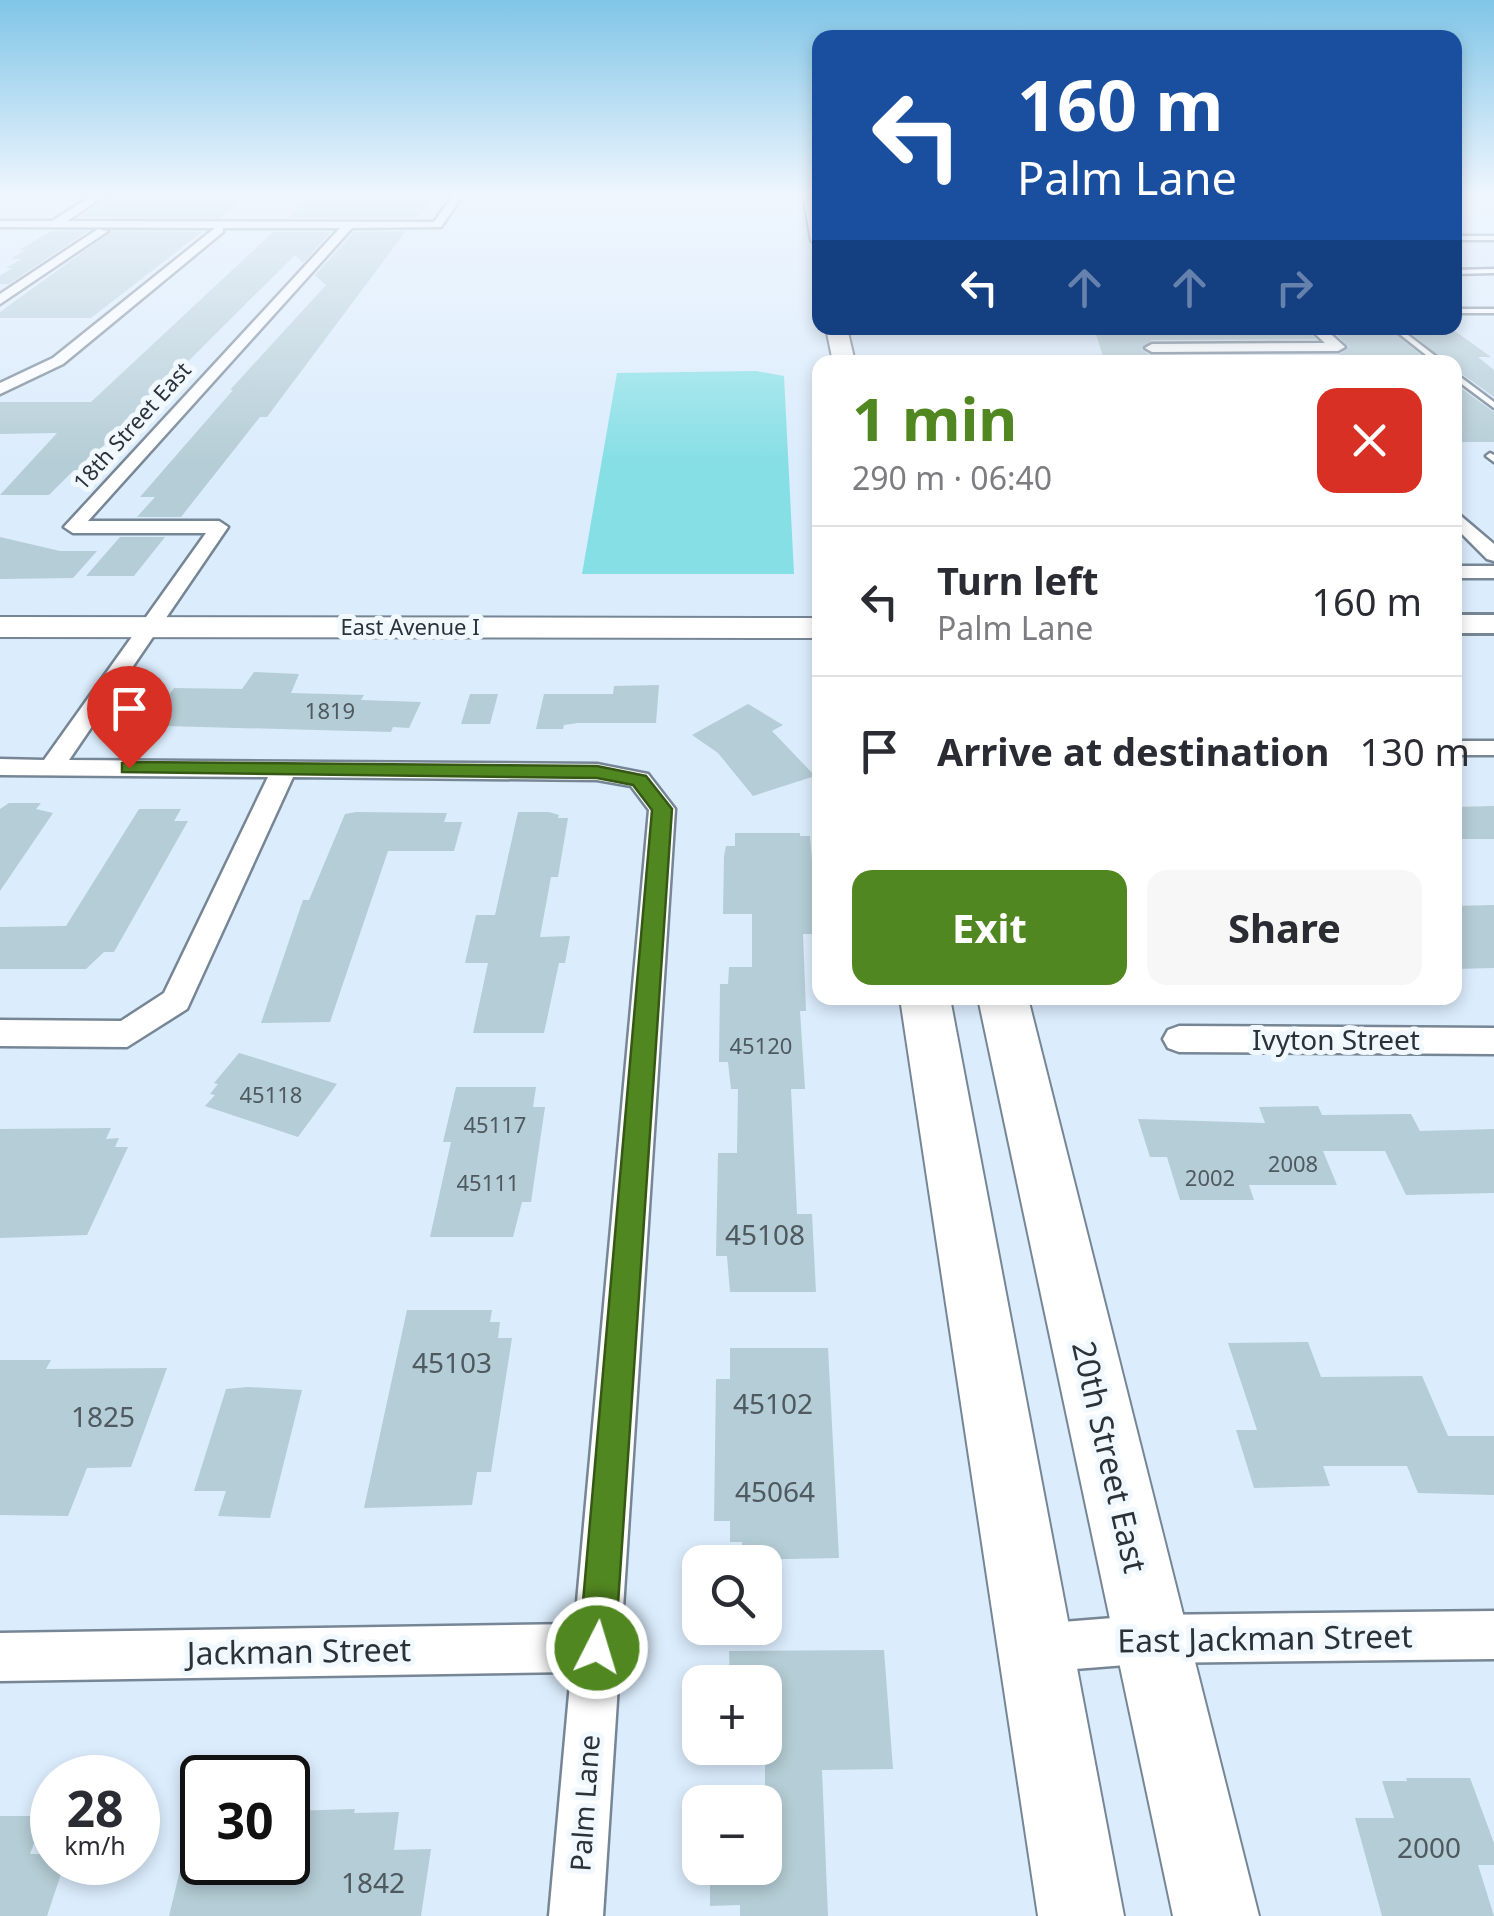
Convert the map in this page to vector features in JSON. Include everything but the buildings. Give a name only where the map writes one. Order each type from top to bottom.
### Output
[{"type":"main road","points":[[1462,624],[1494,624]]},
{"type":"main road","name":"East Avenue I","points":[[0,627],[812,628]]},
{"type":"main road","points":[[925,1005],[1081,1916]]},
{"type":"main road","name":"20th Street East","points":[[1004,1005],[1216,1916]]},
{"type":"street","points":[[0,300],[23,284]]},
{"type":"street","points":[[0,390],[58,361],[153,284]]},
{"type":"street","name":"18th Street East","points":[[148,626],[219,527],[73,528],[295,284]]},
{"type":"street","points":[[1230,335],[1242,348]]},
{"type":"street","points":[[1158,355],[1148,343],[1242,348],[1338,347],[1324,335]]},
{"type":"street","points":[[1284,348],[1292,355]]},
{"type":"street","points":[[0,372],[34,372]]},
{"type":"street","points":[[1462,524],[1494,555]]},
{"type":"street","points":[[1462,572],[1494,572]]},
{"type":"street","points":[[52,766],[148,626]]},
{"type":"street","name":"Palm Lane","points":[[0,767],[597,772],[639,780],[662,809],[576,1916]]},
{"type":"street","points":[[0,1033],[127,1034],[176,1001],[284,770]]},
{"type":"street","name":"Ivyton Street","points":[[1179,1039],[1494,1041]]},
{"type":"street","name":"East Jackman Street","points":[[1036,1648],[1151,1639],[1494,1636]]},
{"type":"street","name":"Jackman Street","points":[[0,1657],[597,1648]]},
{"type":"lane","points":[[1462,312],[1494,311]]},
{"type":"lane","points":[[1404,335],[1430,355]]},
{"type":"lane","points":[[1462,381],[1494,406]]},
{"type":"shaded area","points":[[756,371],[784,376],[794,574],[582,574],[617,373]]},
{"type":"route","points":[[129,768],[597,772],[639,780],[662,809],[597,1648]]}]
